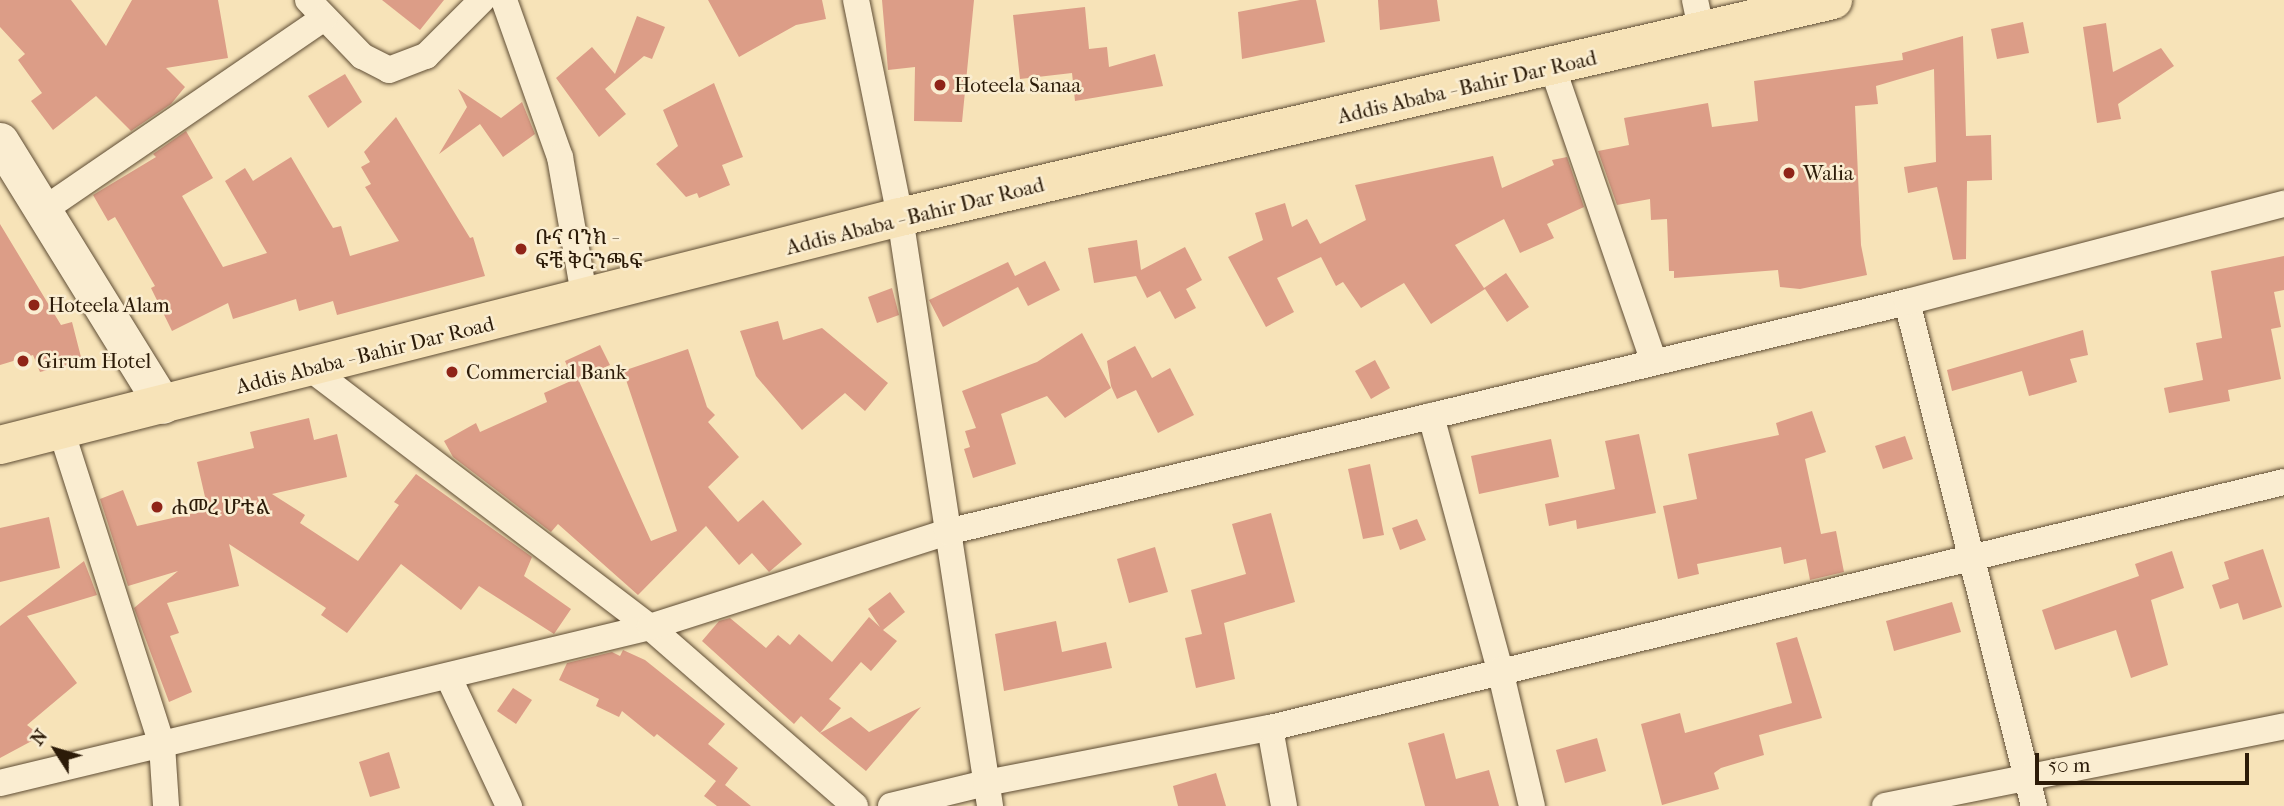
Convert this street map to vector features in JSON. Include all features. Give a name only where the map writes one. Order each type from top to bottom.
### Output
[{"type":"highway","name":"Addis Ababa - Bahir Dar Road","points":[[0,445],[585,300],[901,217],[1553,69],[1699,16],[1833,0]]},
{"type":"street","points":[[42,211],[316,9],[362,56],[389,70],[426,56],[482,0]]},
{"type":"street","points":[[504,0],[560,157],[585,300]]},
{"type":"street","points":[[856,0],[901,217],[988,794]]},
{"type":"street","points":[[1553,69],[1653,360]]},
{"type":"street","points":[[0,141],[163,405]]},
{"type":"street","points":[[0,783],[650,627],[947,532],[1653,360],[1907,302],[2284,204]]},
{"type":"street","points":[[1907,302],[2034,806]]},
{"type":"street","points":[[311,369],[650,627],[855,806]]},
{"type":"street","points":[[1431,416],[1500,670],[1532,806]]},
{"type":"street","points":[[61,430],[162,745],[166,806]]},
{"type":"street","points":[[891,806],[988,794],[2284,482]]},
{"type":"street","points":[[448,676],[509,806]]},
{"type":"street","points":[[1885,806],[2027,780],[2284,726]]},
{"type":"street","points":[[1270,728],[1284,806]]},
{"type":"building","points":[[0,0],[71,0],[106,46],[132,0],[218,0],[228,58],[166,68],[185,87],[171,104],[131,131],[96,96],[53,130],[31,101],[42,93],[18,60],[25,54],[0,27]]},
{"type":"building","points":[[382,0],[444,0],[420,30]]},
{"type":"building","points":[[708,0],[822,0],[826,19],[796,25],[739,57]]},
{"type":"building","points":[[882,0],[974,0],[962,122],[914,121],[915,67],[888,70]]},
{"type":"building","points":[[1300,0],[1316,0],[1325,42],[1242,59],[1238,12]]},
{"type":"building","points":[[1378,0],[1437,0],[1440,21],[1380,30]]},
{"type":"building","points":[[1085,7],[1089,49],[1107,47],[1109,67],[1155,54],[1163,86],[1075,101],[1072,73],[1020,79],[1013,15]]},
{"type":"building","points":[[637,16],[665,27],[652,59],[644,56],[605,89],[626,114],[599,137],[556,78],[592,47],[615,74]]},
{"type":"building","points":[[2023,22],[2029,53],[1997,59],[1991,29]]},
{"type":"building","points":[[2106,23],[2113,72],[2161,48],[2174,66],[2118,104],[2121,119],[2097,123],[2083,27]]},
{"type":"building","points":[[1963,36],[1966,136],[1991,135],[1992,180],[1967,181],[1966,259],[1953,260],[1937,187],[1908,193],[1904,167],[1936,162],[1934,69],[1876,86],[1878,104],[1855,106],[1861,245],[1867,275],[1800,289],[1780,287],[1778,270],[1674,278],[1674,271],[1669,271],[1667,219],[1651,220],[1650,199],[1617,205],[1598,151],[1629,145],[1624,118],[1708,103],[1712,127],[1758,121],[1754,81],[1903,60],[1902,53]]},
{"type":"building","points":[[345,74],[362,102],[328,128],[308,96]]},
{"type":"building","points":[[714,83],[743,157],[722,165],[730,185],[699,198],[697,193],[686,197],[656,164],[678,146],[663,110]]},
{"type":"building","points":[[458,89],[501,118],[522,102],[535,134],[503,157],[480,124],[439,154],[467,107]]},
{"type":"building","points":[[396,117],[470,238],[473,237],[485,276],[337,315],[333,301],[299,311],[296,299],[233,319],[228,303],[172,331],[151,288],[155,286],[115,217],[108,221],[93,195],[156,157],[153,154],[186,131],[213,178],[182,196],[223,267],[267,253],[225,181],[245,168],[253,181],[291,157],[333,228],[341,226],[350,256],[399,241],[365,187],[371,184],[361,167],[370,162],[364,152]]},
{"type":"building","points":[[1493,156],[1502,188],[1554,165],[1552,160],[1567,157],[1584,207],[1547,224],[1554,238],[1520,253],[1504,219],[1455,245],[1484,288],[1506,273],[1529,307],[1507,322],[1485,289],[1431,324],[1404,283],[1361,308],[1343,282],[1336,286],[1321,257],[1277,278],[1294,312],[1266,327],[1228,257],[1263,240],[1255,213],[1285,203],[1292,227],[1307,219],[1320,244],[1366,220],[1355,185]]},
{"type":"building","name":"Hoteela Alam","points":[[0,224],[61,325],[72,322],[82,361],[40,372],[33,355],[0,365]]},
{"type":"building","points":[[1137,240],[1141,270],[1185,247],[1202,280],[1186,289],[1196,308],[1175,319],[1160,291],[1147,298],[1136,276],[1094,283],[1088,248]]},
{"type":"building","points":[[2284,256],[2284,290],[2274,292],[2281,327],[2271,329],[2281,379],[2228,390],[2230,401],[2169,413],[2164,388],[2203,380],[2196,343],[2222,338],[2211,271]]},
{"type":"building","points":[[1045,261],[1060,290],[1028,306],[1018,287],[943,327],[929,300],[1008,262],[1015,276]]},
{"type":"building","points":[[892,288],[899,315],[877,323],[868,297]]},
{"type":"building","points":[[778,321],[783,340],[822,328],[888,383],[865,411],[845,393],[802,430],[756,376],[740,331]]},
{"type":"building","points":[[2083,330],[2088,355],[2070,359],[2077,382],[2029,396],[2022,371],[1952,391],[1947,370]]},
{"type":"building","points":[[1082,333],[1111,388],[1065,418],[1047,396],[1001,414],[1016,464],[973,478],[964,449],[970,447],[965,431],[976,428],[962,391],[1037,362]]},
{"type":"building","points":[[600,345],[610,365],[578,379],[651,541],[677,531],[623,371],[688,349],[707,407],[715,415],[708,422],[739,457],[708,487],[738,522],[763,500],[802,544],[769,572],[752,553],[739,565],[706,526],[638,595],[558,524],[551,532],[453,457],[444,441],[476,423],[480,432],[547,402],[544,393],[573,380],[565,361]]},
{"type":"building","points":[[1135,346],[1152,378],[1170,368],[1194,415],[1158,433],[1136,390],[1117,399],[1111,386],[1107,361]]},
{"type":"building","points":[[1375,360],[1390,388],[1371,399],[1355,371]]},
{"type":"building","points":[[1812,411],[1826,452],[1805,459],[1821,534],[1836,531],[1844,572],[1810,580],[1806,559],[1784,564],[1781,547],[1697,564],[1699,574],[1678,579],[1663,506],[1697,499],[1688,454],[1779,435],[1776,423]]},
{"type":"building","points":[[309,418],[314,440],[337,434],[347,477],[272,494],[305,515],[300,523],[358,561],[399,505],[394,502],[416,474],[532,557],[524,576],[571,609],[554,634],[479,586],[461,610],[401,564],[347,633],[321,615],[326,608],[229,544],[239,586],[167,603],[179,633],[170,636],[192,692],[169,702],[134,608],[178,571],[128,586],[100,499],[123,490],[137,526],[208,510],[197,462],[254,448],[250,432]]},
{"type":"building","points":[[1639,434],[1656,513],[1577,529],[1576,520],[1549,526],[1545,504],[1615,489],[1605,441]]},
{"type":"building","points":[[1905,436],[1913,459],[1883,469],[1875,446]]},
{"type":"building","points":[[1551,439],[1559,477],[1479,494],[1471,456]]},
{"type":"building","points":[[1370,464],[1384,535],[1363,539],[1348,469]]},
{"type":"building","points":[[1271,513],[1295,602],[1224,623],[1235,679],[1196,688],[1185,638],[1202,634],[1191,590],[1246,574],[1232,524]]},
{"type":"building","points":[[49,517],[60,568],[0,582],[0,528]]},
{"type":"building","points":[[1417,519],[1426,540],[1400,550],[1392,528]]},
{"type":"building","points":[[1155,547],[1168,592],[1129,603],[1117,559]]},
{"type":"building","points":[[2263,549],[2282,607],[2243,620],[2238,603],[2220,609],[2212,585],[2229,579],[2224,562]]},
{"type":"building","points":[[2172,551],[2184,588],[2151,600],[2168,665],[2131,678],[2116,630],[2055,650],[2042,610],[2139,576],[2135,564]]},
{"type":"building","points":[[84,561],[97,595],[27,616],[77,683],[27,725],[41,736],[0,758],[0,626]]},
{"type":"building","points":[[890,592],[905,612],[883,630],[897,641],[871,671],[861,662],[829,699],[841,708],[820,733],[801,716],[794,724],[702,641],[719,621],[730,618],[766,648],[778,635],[790,645],[799,634],[832,662],[869,617],[880,627],[868,609]]},
{"type":"building","points":[[1952,602],[1961,632],[1894,651],[1886,621]]},
{"type":"building","points":[[1056,621],[1062,652],[1106,642],[1112,668],[1004,691],[995,634]]},
{"type":"building","points":[[1797,637],[1822,718],[1759,735],[1764,755],[1721,768],[1714,773],[1719,789],[1662,805],[1641,724],[1680,713],[1685,733],[1792,703],[1776,643]]},
{"type":"building","points":[[623,650],[645,660],[725,724],[708,744],[738,768],[725,785],[751,806],[717,806],[704,796],[716,781],[657,734],[654,737],[622,711],[619,717],[596,706],[599,699],[559,680],[567,663],[612,652],[620,656]]},
{"type":"building","points":[[513,688],[532,700],[516,724],[497,711]]},
{"type":"building","points":[[921,707],[866,771],[820,733],[851,717],[869,732]]},
{"type":"building","points":[[1444,733],[1456,779],[1489,770],[1499,806],[1425,806],[1408,743]]},
{"type":"building","points":[[1597,738],[1606,771],[1565,783],[1556,750]]},
{"type":"building","points":[[389,752],[400,788],[370,797],[359,762]]},
{"type":"building","points":[[1216,773],[1226,806],[1178,806],[1173,786]]},
{"type":"place","name":"Hoteela Sanaa","points":[[940,85]]},
{"type":"place","name":"Walia","points":[[1789,173]]},
{"type":"place","name":"ቡና ባንክ - ፍቼ ቅርንጫፍ","points":[[521,249]]},
{"type":"place","name":"Hoteela Alam","points":[[34,305]]},
{"type":"place","name":"Girum Hotel","points":[[23,361]]},
{"type":"place","name":"Commercial Bank","points":[[452,372]]},
{"type":"place","name":"ሐመረ ሆቴል","points":[[157,507]]}]
